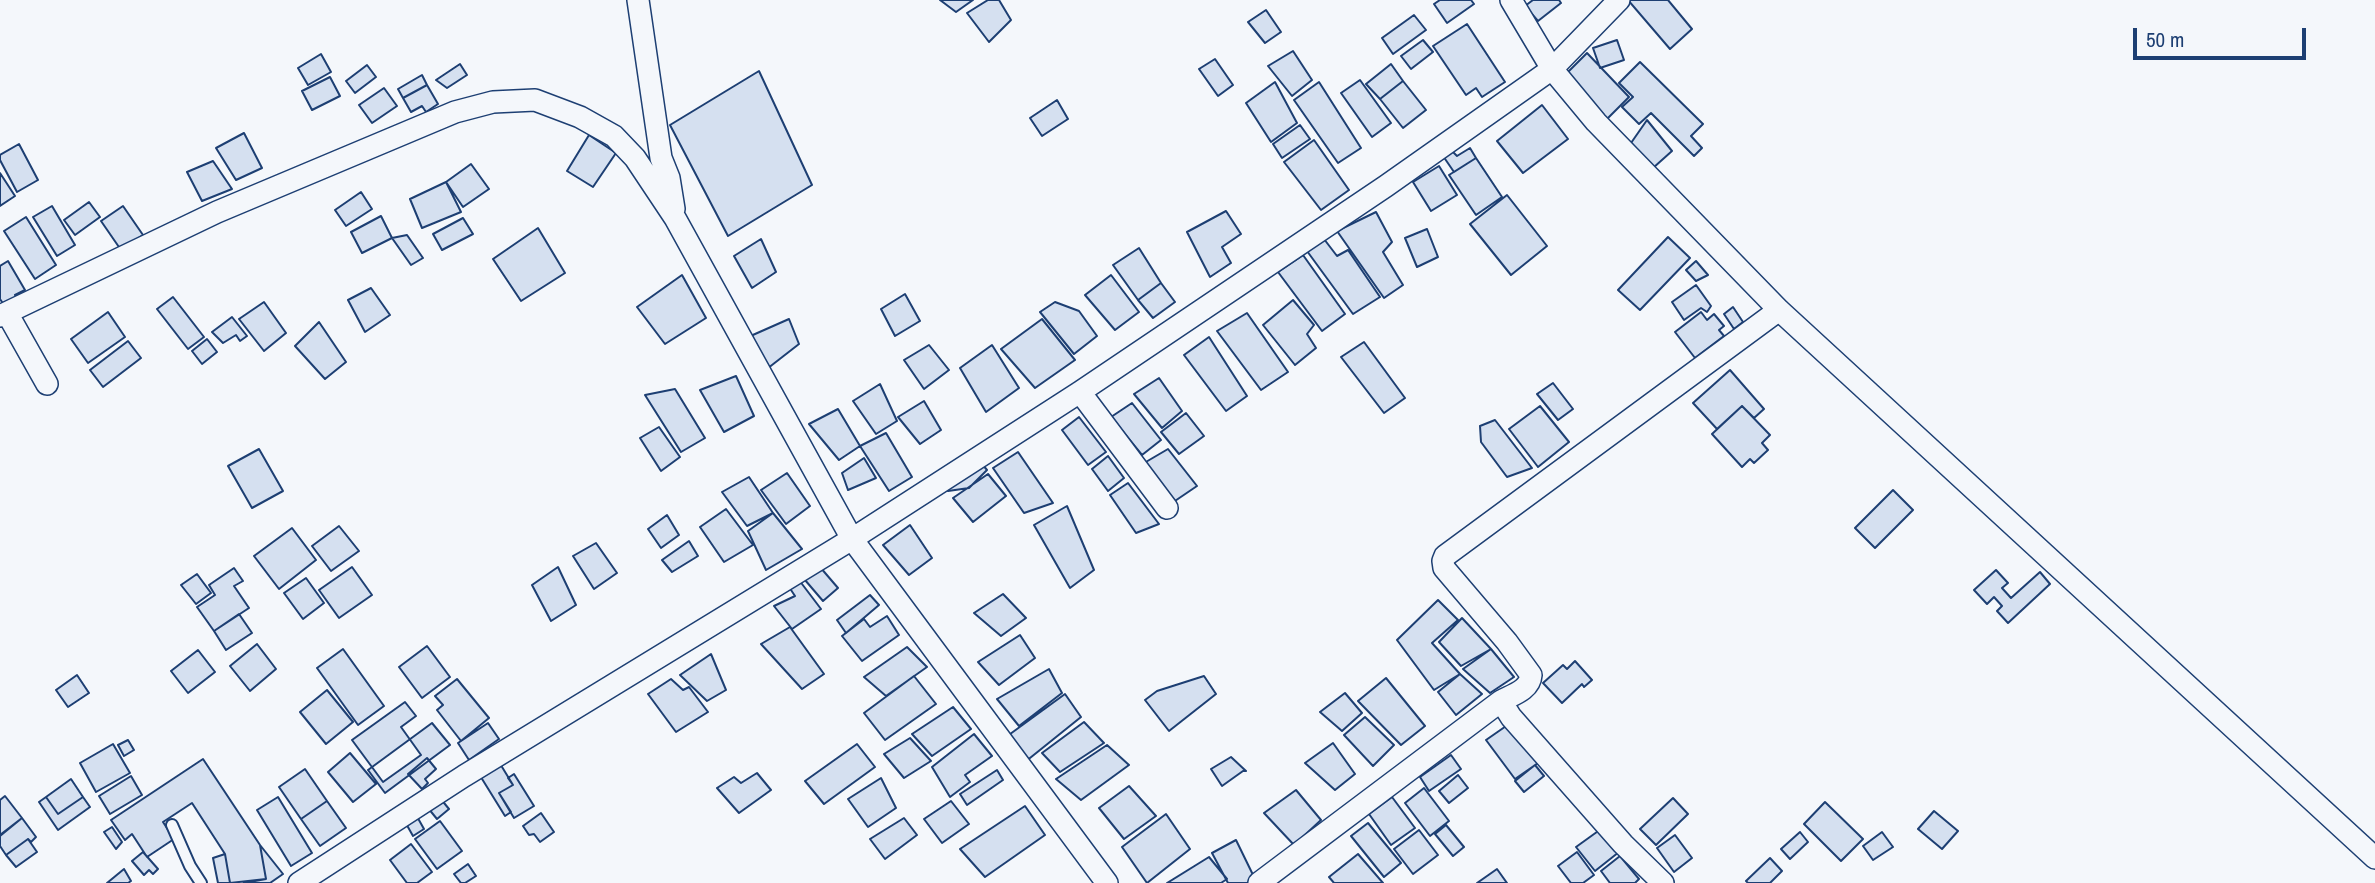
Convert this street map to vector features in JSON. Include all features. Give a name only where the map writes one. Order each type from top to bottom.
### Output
[{"type":"street","points":[[638,0],[661,158],[670,178],[675,218]]},
{"type":"street","points":[[1511,0],[1552,69],[1596,122],[1779,310],[2375,858]]},
{"type":"street","points":[[299,883],[464,776],[852,539],[1080,392],[1386,186],[1552,69],[1619,0]]},
{"type":"street","points":[[47,384],[4,315],[217,212],[454,112],[493,102],[535,100],[580,117],[614,136],[642,167],[675,218],[852,539],[1107,883]]},
{"type":"street","points":[[1259,883],[1501,701],[1526,687],[1531,680],[1531,675],[1507,642],[1444,568],[1446,555],[1779,310]]},
{"type":"street","points":[[1080,392],[1167,508]]},
{"type":"street","points":[[1501,701],[1511,717],[1623,844],[1663,883]]},
{"type":"lane","points":[[172,825],[190,866],[201,883]]},
{"type":"building","points":[[940,0],[973,0],[956,12]]},
{"type":"building","points":[[988,0],[999,0],[1011,20],[989,42],[967,13]]},
{"type":"building","points":[[1440,0],[1471,0],[1474,4],[1447,23],[1434,4]]},
{"type":"building","points":[[1533,0],[1559,0],[1561,3],[1538,21],[1525,6]]},
{"type":"building","points":[[1628,0],[1668,0],[1692,29],[1670,49]]},
{"type":"building","points":[[1266,10],[1281,32],[1265,43],[1248,22]]},
{"type":"building","points":[[1414,15],[1426,30],[1393,54],[1382,38]]},
{"type":"building","points":[[1467,24],[1505,82],[1482,97],[1476,88],[1466,95],[1433,46]]},
{"type":"building","points":[[1423,40],[1433,52],[1411,69],[1401,56]]},
{"type":"building","points":[[1617,40],[1624,60],[1600,68],[1593,48]]},
{"type":"building","points":[[1293,51],[1312,80],[1292,96],[1268,66]]},
{"type":"building","points":[[1587,53],[1629,97],[1606,120],[1564,76]]},
{"type":"building","points":[[321,54],[331,72],[308,85],[298,68]]},
{"type":"building","points":[[1215,59],[1233,85],[1218,96],[1199,69]]},
{"type":"building","points":[[1640,62],[1703,124],[1691,136],[1702,148],[1694,156],[1651,113],[1639,124],[1622,107],[1633,97],[1619,83]]},
{"type":"building","points":[[460,64],[467,75],[447,88],[436,80]]},
{"type":"building","points":[[1391,64],[1403,81],[1380,99],[1366,84]]},
{"type":"building","points":[[367,65],[376,77],[355,93],[346,81]]},
{"type":"building","points":[[759,71],[812,185],[728,236],[670,125]]},
{"type":"building","points":[[422,75],[427,85],[403,98],[398,89]]},
{"type":"building","points":[[330,77],[340,96],[312,110],[302,91]]},
{"type":"building","points":[[1360,80],[1391,123],[1372,137],[1341,93]]},
{"type":"building","points":[[1403,81],[1426,110],[1403,128],[1380,99]]},
{"type":"building","points":[[1275,82],[1297,123],[1271,142],[1246,103]]},
{"type":"building","points":[[1319,82],[1361,148],[1338,163],[1294,100]]},
{"type":"building","points":[[427,85],[438,104],[426,112],[422,106],[411,112],[403,98]]},
{"type":"building","points":[[384,88],[397,106],[372,123],[359,105]]},
{"type":"building","points":[[1057,100],[1068,119],[1042,136],[1030,118]]},
{"type":"building","points":[[1542,105],[1568,139],[1523,173],[1497,141]]},
{"type":"building","points":[[1647,120],[1672,151],[1653,168],[1631,143]]},
{"type":"building","points":[[1300,125],[1310,139],[1282,158],[1273,144]]},
{"type":"building","points":[[244,133],[262,168],[236,180],[216,148]]},
{"type":"building","points":[[589,135],[616,153],[593,187],[567,171]]},
{"type":"building","points":[[1314,140],[1349,190],[1321,210],[1284,162]]},
{"type":"building","points":[[19,144],[38,180],[17,192],[0,155]]},
{"type":"building","points":[[1449,148],[1457,156],[1470,148],[1476,158],[1454,172],[1441,153]]},
{"type":"building","points":[[1476,158],[1502,197],[1476,215],[1449,175]]},
{"type":"building","points":[[213,161],[232,189],[202,201],[187,172]]},
{"type":"building","points":[[471,164],[489,189],[463,207],[446,182]]},
{"type":"building","points":[[1439,166],[1457,195],[1431,211],[1413,182]]},
{"type":"building","points":[[0,173],[15,196],[0,206]]},
{"type":"building","points":[[446,182],[461,212],[422,228],[410,199]]},
{"type":"building","points":[[361,192],[372,209],[346,226],[335,210]]},
{"type":"building","points":[[1507,195],[1547,246],[1511,275],[1470,224]]},
{"type":"building","points":[[89,202],[100,217],[75,235],[64,220]]},
{"type":"building","points":[[52,206],[75,245],[57,256],[33,217]]},
{"type":"building","points":[[123,206],[143,235],[121,250],[101,221]]},
{"type":"building","points":[[1226,211],[1241,234],[1222,247],[1231,263],[1210,277],[1187,232]]},
{"type":"building","points":[[1376,212],[1392,242],[1383,252],[1403,285],[1384,298],[1337,231]]},
{"type":"building","points":[[381,216],[392,238],[362,253],[351,232]]},
{"type":"building","points":[[26,217],[56,265],[35,279],[4,231]]},
{"type":"building","points":[[463,218],[473,234],[442,250],[433,234]]},
{"type":"building","points":[[538,228],[565,273],[521,301],[493,259]]},
{"type":"building","points":[[1427,229],[1438,257],[1417,267],[1405,238]]},
{"type":"building","points":[[407,235],[423,258],[411,265],[392,238]]},
{"type":"building","points":[[1668,237],[1690,258],[1640,310],[1618,290]]},
{"type":"building","points":[[761,239],[776,272],[752,288],[734,256]]},
{"type":"building","points":[[1324,239],[1337,256],[1348,250],[1380,297],[1353,314],[1307,251]]},
{"type":"building","points":[[1139,248],[1161,283],[1138,300],[1113,265]]},
{"type":"building","points":[[1303,255],[1345,314],[1322,331],[1278,272]]},
{"type":"building","points":[[8,261],[25,290],[15,295],[19,301],[6,308],[0,299],[0,266]]},
{"type":"building","points":[[1696,261],[1708,275],[1696,281],[1686,270]]},
{"type":"building","points":[[682,275],[706,318],[665,344],[637,307]]},
{"type":"building","points":[[1111,275],[1139,312],[1115,330],[1085,295]]},
{"type":"building","points":[[1161,283],[1175,302],[1153,318],[1138,300]]},
{"type":"building","points":[[1696,285],[1711,306],[1707,312],[1701,308],[1684,320],[1672,302]]},
{"type":"building","points":[[371,288],[390,315],[365,332],[348,300]]},
{"type":"building","points":[[905,294],[920,321],[895,336],[881,309]]},
{"type":"building","points":[[173,297],[204,337],[188,349],[157,309]]},
{"type":"building","points":[[1293,300],[1314,325],[1307,334],[1316,348],[1295,365],[1263,325]]},
{"type":"building","points":[[264,302],[286,333],[264,351],[239,319]]},
{"type":"building","points":[[1055,302],[1079,311],[1097,336],[1074,354],[1040,312]]},
{"type":"building","points":[[1733,307],[1743,322],[1734,329],[1724,314]]},
{"type":"building","points":[[108,312],[125,337],[88,363],[71,339]]},
{"type":"building","points":[[1701,312],[1707,320],[1714,314],[1724,326],[1719,330],[1724,336],[1695,358],[1675,332]]},
{"type":"building","points":[[1247,313],[1288,372],[1261,390],[1217,331]]},
{"type":"building","points":[[232,317],[247,336],[240,341],[236,335],[223,343],[212,332]]},
{"type":"building","points":[[789,319],[799,344],[763,372],[746,338]]},
{"type":"building","points":[[1042,319],[1075,360],[1035,388],[1001,349]]},
{"type":"building","points":[[319,322],[346,362],[325,379],[295,346]]},
{"type":"building","points":[[1209,337],[1247,396],[1226,411],[1184,355]]},
{"type":"building","points":[[207,339],[217,352],[202,364],[192,351]]},
{"type":"building","points":[[128,341],[141,358],[103,387],[90,370]]},
{"type":"building","points":[[1364,342],[1405,398],[1384,413],[1341,357]]},
{"type":"building","points":[[929,345],[949,370],[924,389],[904,360]]},
{"type":"building","points":[[992,345],[1019,388],[986,412],[960,368]]},
{"type":"building","points":[[1730,370],[1764,409],[1754,418],[1742,406],[1717,429],[1693,403]]},
{"type":"building","points":[[736,376],[754,416],[724,432],[700,390]]},
{"type":"building","points":[[1159,378],[1182,411],[1162,428],[1134,394]]},
{"type":"building","points":[[1553,383],[1573,409],[1558,420],[1537,394]]},
{"type":"building","points":[[880,384],[897,421],[876,434],[853,401]]},
{"type":"building","points":[[675,389],[705,438],[681,452],[645,395]]},
{"type":"building","points":[[924,401],[941,430],[920,444],[898,417]]},
{"type":"building","points":[[1132,403],[1161,440],[1142,455],[1111,417]]},
{"type":"building","points":[[1540,406],[1569,442],[1538,467],[1509,429]]},
{"type":"building","points":[[1742,406],[1770,435],[1762,443],[1768,450],[1754,463],[1750,459],[1742,467],[1712,434]]},
{"type":"building","points":[[838,409],[860,446],[839,460],[809,424]]},
{"type":"building","points":[[1186,413],[1204,436],[1179,454],[1161,432]]},
{"type":"building","points":[[1079,417],[1106,452],[1088,465],[1062,430]]},
{"type":"building","points":[[1495,420],[1532,468],[1507,477],[1481,442],[1480,426]]},
{"type":"building","points":[[659,427],[680,457],[661,471],[640,438]]},
{"type":"building","points":[[886,433],[912,477],[889,491],[860,446]]},
{"type":"building","points":[[259,449],[283,491],[252,508],[228,466]]},
{"type":"building","points":[[1168,449],[1197,486],[1169,505],[1139,466]]},
{"type":"building","points":[[1018,452],[1053,503],[1024,513],[993,468]]},
{"type":"building","points":[[1108,456],[1124,478],[1108,491],[1092,469]]},
{"type":"building","points":[[864,458],[876,478],[848,490],[842,473]]},
{"type":"building","points":[[978,459],[987,470],[969,488],[948,491],[944,484]]},
{"type":"building","points":[[787,473],[810,506],[786,524],[761,490]]},
{"type":"building","points":[[988,474],[1006,496],[973,522],[953,498]]},
{"type":"building","points":[[749,477],[773,513],[747,526],[722,492]]},
{"type":"building","points":[[1128,483],[1159,524],[1136,533],[1110,495]]},
{"type":"building","points":[[1893,490],[1913,510],[1875,548],[1855,528]]},
{"type":"building","points":[[1067,506],[1094,570],[1070,588],[1034,525]]},
{"type":"building","points":[[726,509],[753,545],[724,562],[700,527]]},
{"type":"building","points":[[773,513],[802,549],[766,570],[748,531]]},
{"type":"building","points":[[667,515],[679,535],[661,548],[648,529]]},
{"type":"building","points":[[910,525],[932,558],[909,575],[883,545]]},
{"type":"building","points":[[339,526],[359,551],[331,571],[312,546]]},
{"type":"building","points":[[292,528],[316,560],[279,589],[254,556]]},
{"type":"building","points":[[689,541],[698,556],[672,572],[662,560]]},
{"type":"building","points":[[596,543],[617,573],[594,589],[573,556]]},
{"type":"building","points":[[352,567],[372,595],[339,618],[319,590]]},
{"type":"building","points":[[558,567],[576,605],[551,621],[532,585]]},
{"type":"building","points":[[820,567],[838,588],[823,601],[805,580]]},
{"type":"building","points":[[234,568],[243,581],[234,586],[249,608],[214,631],[197,607],[215,595],[209,585]]},
{"type":"building","points":[[1996,570],[2008,583],[2002,588],[2011,598],[2040,572],[2050,584],[2008,623],[1997,611],[2002,606],[1994,597],[1987,604],[1974,590]]},
{"type":"building","points":[[197,574],[211,593],[196,604],[181,585]]},
{"type":"building","points":[[306,578],[324,603],[303,619],[284,593]]},
{"type":"building","points":[[799,580],[821,609],[792,629],[774,606],[795,596],[789,587]]},
{"type":"building","points":[[1003,594],[1026,618],[1001,636],[974,613]]},
{"type":"building","points":[[870,595],[879,605],[846,633],[837,620]]},
{"type":"building","points":[[1438,600],[1458,620],[1432,643],[1460,674],[1434,690],[1397,640]]},
{"type":"building","points":[[239,614],[252,633],[226,650],[214,631]]},
{"type":"building","points":[[887,616],[899,635],[862,661],[842,636],[864,619],[870,627]]},
{"type":"building","points":[[1462,618],[1491,649],[1461,666],[1439,642]]},
{"type":"building","points":[[790,627],[824,674],[802,689],[761,644]]},
{"type":"building","points":[[1020,635],[1035,658],[999,685],[978,662]]},
{"type":"building","points":[[257,644],[276,669],[250,691],[230,666]]},
{"type":"building","points":[[427,646],[450,677],[422,698],[399,667]]},
{"type":"building","points":[[907,647],[927,667],[886,696],[864,677]]},
{"type":"building","points":[[343,649],[384,706],[358,725],[317,668]]},
{"type":"building","points":[[1491,649],[1514,677],[1490,693],[1463,669]]},
{"type":"building","points":[[198,650],[215,672],[188,693],[171,671]]},
{"type":"building","points":[[711,654],[726,690],[707,701],[680,675]]},
{"type":"building","points":[[1575,661],[1592,680],[1584,687],[1582,684],[1562,703],[1543,683],[1563,665],[1567,669]]},
{"type":"building","points":[[1049,669],[1062,693],[1019,726],[997,699]]},
{"type":"building","points":[[1460,674],[1482,694],[1456,715],[1438,692]]},
{"type":"building","points":[[77,675],[89,693],[68,707],[56,690]]},
{"type":"building","points":[[914,676],[936,704],[885,740],[864,713]]},
{"type":"building","points":[[1204,676],[1216,694],[1169,731],[1145,700],[1157,691]]},
{"type":"building","points":[[1386,678],[1425,726],[1401,745],[1358,701]]},
{"type":"building","points":[[457,679],[489,718],[461,741],[437,710],[443,705],[435,696]]},
{"type":"building","points":[[671,679],[683,690],[689,687],[708,712],[676,732],[648,694]]},
{"type":"building","points":[[327,690],[353,722],[326,744],[300,712]]},
{"type":"building","points":[[1345,693],[1362,713],[1342,731],[1320,712]]},
{"type":"building","points":[[1065,694],[1081,717],[1025,762],[1006,737]]},
{"type":"building","points":[[405,702],[416,716],[401,727],[421,755],[383,782],[352,740]]},
{"type":"building","points":[[953,707],[971,729],[932,756],[912,734]]},
{"type":"building","points":[[1365,717],[1394,745],[1373,766],[1344,735]]},
{"type":"building","points":[[1084,722],[1104,743],[1060,772],[1042,753]]},
{"type":"building","points":[[432,723],[450,745],[385,793],[368,770]]},
{"type":"building","points":[[488,723],[499,739],[469,760],[458,743]]},
{"type":"building","points":[[1509,724],[1538,763],[1515,779],[1486,740]]},
{"type":"building","points":[[974,734],[992,756],[965,775],[970,782],[950,797],[932,767]]},
{"type":"building","points":[[910,738],[931,761],[904,778],[884,754]]},
{"type":"building","points":[[128,740],[134,750],[124,756],[118,745]]},
{"type":"building","points":[[1333,743],[1355,774],[1335,790],[1305,763]]},
{"type":"building","points":[[113,744],[130,773],[96,792],[80,763]]},
{"type":"building","points":[[857,744],[875,767],[824,804],[805,781]]},
{"type":"building","points":[[1107,745],[1129,765],[1081,800],[1056,779]]},
{"type":"building","points":[[350,753],[376,784],[353,802],[328,772]]},
{"type":"building","points":[[1451,755],[1461,769],[1429,791],[1420,777]]},
{"type":"building","points":[[1231,757],[1246,771],[1222,786],[1211,769]]},
{"type":"building","points":[[427,758],[436,769],[425,779],[428,783],[422,789],[408,774]]},
{"type":"building","points":[[203,759],[260,845],[266,879],[230,883],[225,854],[192,803],[163,822],[174,839],[147,857],[132,834],[125,840],[111,820]]},
{"type":"building","points":[[499,762],[513,785],[499,793],[511,812],[505,816],[479,774]]},
{"type":"building","points":[[1535,765],[1544,776],[1524,792],[1515,781]]},
{"type":"building","points":[[305,769],[327,801],[301,819],[279,787]]},
{"type":"building","points":[[997,770],[1003,780],[967,805],[960,794]]},
{"type":"building","points":[[757,773],[771,790],[739,813],[717,788],[734,777],[741,783]]},
{"type":"building","points":[[514,774],[534,806],[514,818],[499,793],[513,785],[508,778]]},
{"type":"building","points":[[1458,775],[1468,788],[1449,803],[1439,791]]},
{"type":"building","points":[[131,776],[142,795],[110,814],[99,796]]},
{"type":"building","points":[[881,778],[896,808],[868,827],[848,799]]},
{"type":"building","points":[[71,779],[83,797],[58,814],[46,797]]},
{"type":"building","points":[[1129,786],[1156,816],[1124,839],[1099,808]]},
{"type":"building","points":[[1424,788],[1449,821],[1430,836],[1405,803]]},
{"type":"building","points":[[1296,790],[1321,820],[1294,845],[1264,813]]},
{"type":"building","points":[[5,796],[22,818],[0,835],[0,800]]},
{"type":"building","points":[[46,797],[58,814],[83,797],[90,807],[58,830],[39,802]]},
{"type":"building","points":[[278,797],[312,853],[291,866],[257,810]]},
{"type":"building","points":[[1392,797],[1415,828],[1391,845],[1369,814]]},
{"type":"building","points":[[440,798],[449,809],[437,819],[428,808]]},
{"type":"building","points":[[1673,798],[1688,814],[1656,845],[1640,829]]},
{"type":"building","points":[[327,801],[346,828],[320,846],[301,819]]},
{"type":"building","points":[[951,801],[969,824],[942,843],[924,819]]},
{"type":"building","points":[[1825,802],[1863,839],[1841,861],[1804,824]]},
{"type":"building","points":[[1025,806],[1045,835],[985,877],[960,849]]},
{"type":"building","points":[[1934,811],[1958,831],[1942,849],[1918,829]]},
{"type":"building","points":[[415,813],[424,829],[413,836],[404,820]]},
{"type":"building","points":[[541,813],[554,832],[540,842],[534,834],[529,835],[523,826]]},
{"type":"building","points":[[1166,814],[1190,849],[1147,883],[1122,847]]},
{"type":"building","points":[[22,818],[36,837],[31,842],[28,839],[6,855],[0,846],[0,836]]},
{"type":"building","points":[[904,818],[917,835],[885,859],[870,839]]},
{"type":"building","points":[[440,821],[462,851],[437,869],[415,839]]},
{"type":"building","points":[[1368,823],[1401,863],[1384,877],[1351,836]]},
{"type":"building","points":[[1446,825],[1464,847],[1453,856],[1435,834]]},
{"type":"building","points":[[112,827],[122,842],[116,849],[104,832]]},
{"type":"building","points":[[1601,829],[1619,852],[1595,871],[1576,847]]},
{"type":"building","points":[[1419,830],[1438,855],[1413,874],[1394,849]]},
{"type":"building","points":[[1800,832],[1808,842],[1790,859],[1781,849]]},
{"type":"building","points":[[1882,832],[1893,847],[1873,860],[1863,846]]},
{"type":"building","points":[[1675,835],[1692,858],[1674,872],[1657,848]]},
{"type":"building","points":[[28,839],[37,852],[16,867],[6,855]]},
{"type":"building","points":[[1236,840],[1255,879],[1248,883],[1228,883],[1212,853]]},
{"type":"building","points":[[411,844],[432,872],[417,883],[407,883],[390,860]]},
{"type":"building","points":[[260,845],[283,874],[270,883],[244,883],[266,879]]},
{"type":"building","points":[[143,852],[158,869],[153,874],[149,870],[144,875],[132,861]]},
{"type":"building","points":[[1577,852],[1594,875],[1583,883],[1571,883],[1558,866]]},
{"type":"building","points":[[225,854],[230,883],[218,883],[213,858]]},
{"type":"building","points":[[1358,854],[1383,883],[1334,883],[1329,877]]},
{"type":"building","points":[[1620,856],[1639,879],[1635,883],[1610,883],[1601,871]]},
{"type":"building","points":[[1209,857],[1227,879],[1221,883],[1167,883]]},
{"type":"building","points":[[1770,858],[1782,871],[1770,883],[1748,883],[1746,881]]},
{"type":"building","points":[[468,864],[476,876],[461,883],[454,874]]},
{"type":"building","points":[[124,869],[131,881],[107,883]]},
{"type":"building","points":[[1497,869],[1507,883],[1477,883]]}]
